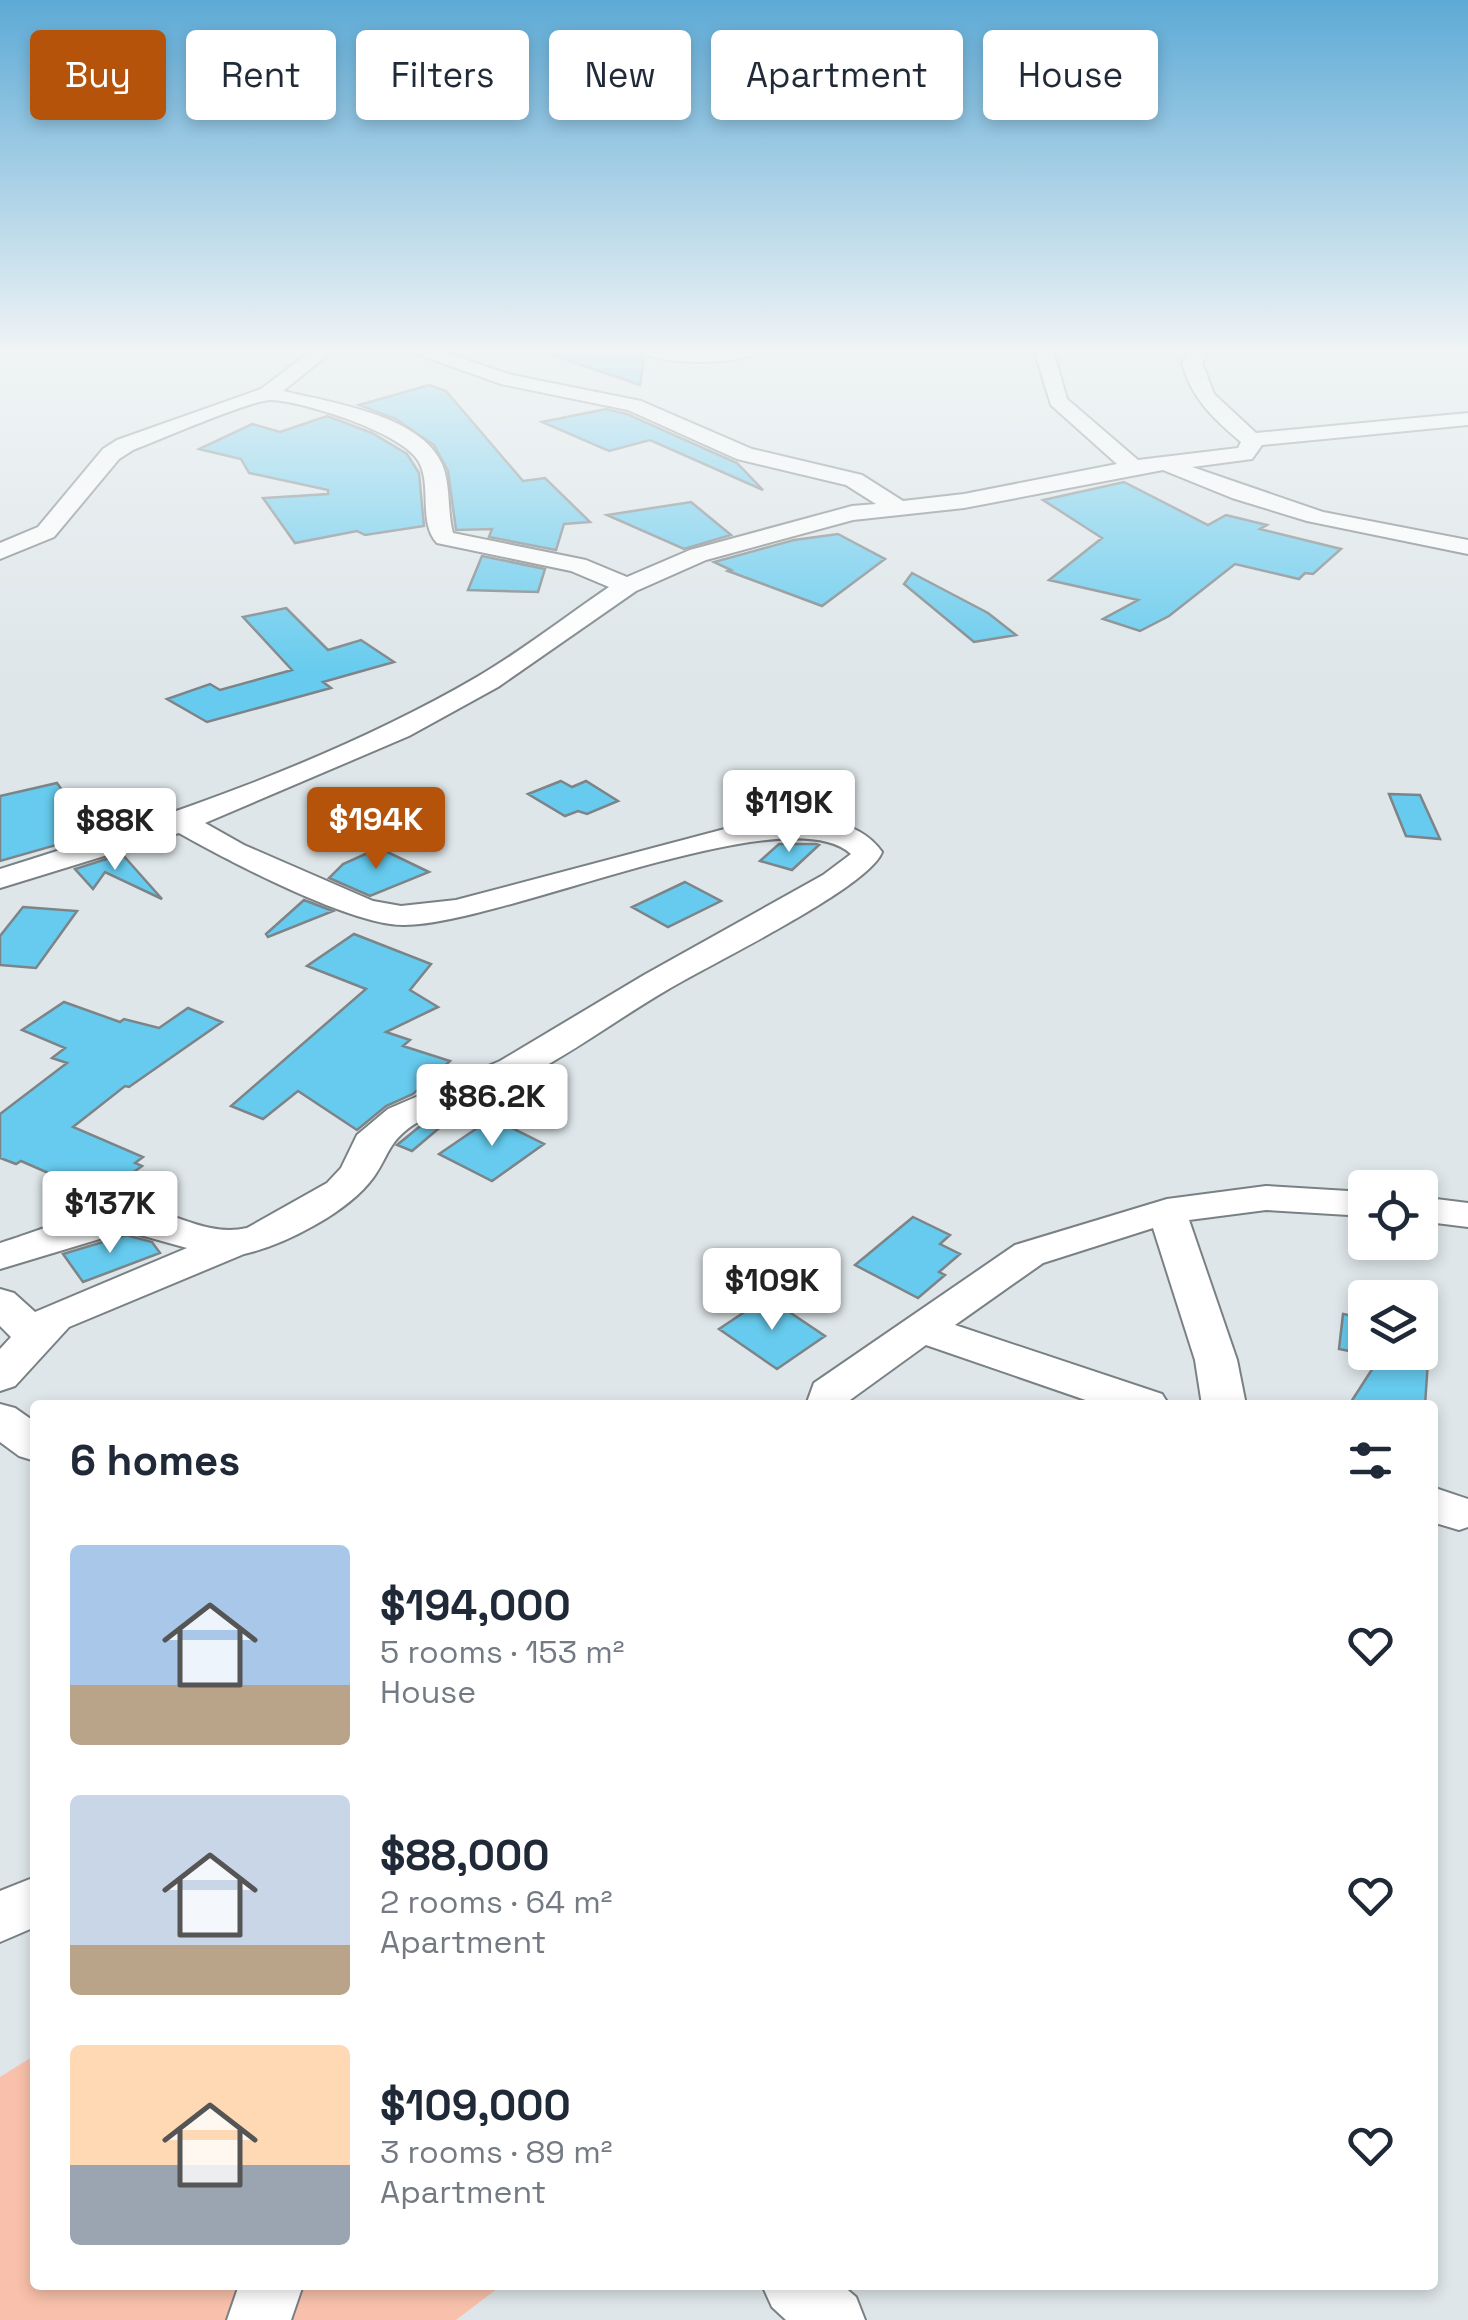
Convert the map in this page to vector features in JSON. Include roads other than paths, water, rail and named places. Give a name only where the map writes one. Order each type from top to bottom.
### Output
[{"type":"street","points":[[0,552],[46,532],[107,458]]},
{"type":"street","points":[[429,458],[440,533],[445,538],[578,565],[628,586]]},
{"type":"street","points":[[763,458],[854,480],[900,508]]},
{"type":"street","points":[[1122,458],[1132,467]]},
{"type":"street","points":[[0,879],[182,822],[443,708],[628,586],[698,555],[816,520],[977,498],[1190,458]]},
{"type":"street","points":[[1244,458],[1248,482],[1265,503]]},
{"type":"street","points":[[1166,463],[1265,503],[1388,533],[1468,547]]},
{"type":"street","points":[[0,1376],[10,1315],[54,1317],[233,1244],[259,1238],[341,1191],[358,1172],[370,1143],[401,1117],[512,1069],[834,882],[864,860],[867,852],[858,842],[834,831],[795,826],[755,830],[457,910],[402,916],[364,908],[232,851],[182,822]]},
{"type":"street","points":[[828,1400],[829,1394],[918,1328],[1028,1254],[1167,1211],[1266,1198],[1348,1203]]},
{"type":"street","points":[[1167,1211],[1216,1360],[1223,1400]]},
{"type":"street","points":[[1438,1212],[1468,1216]]},
{"type":"street","points":[[0,1256],[126,1218],[233,1244]]},
{"type":"street","points":[[918,1328],[1132,1400]]},
{"type":"street","points":[[0,1419],[30,1441]]},
{"type":"street","points":[[0,1917],[30,1904]]},
{"type":"street","points":[[259,2320],[269,2290]]},
{"type":"street","points":[[800,2290],[833,2320]]}]
